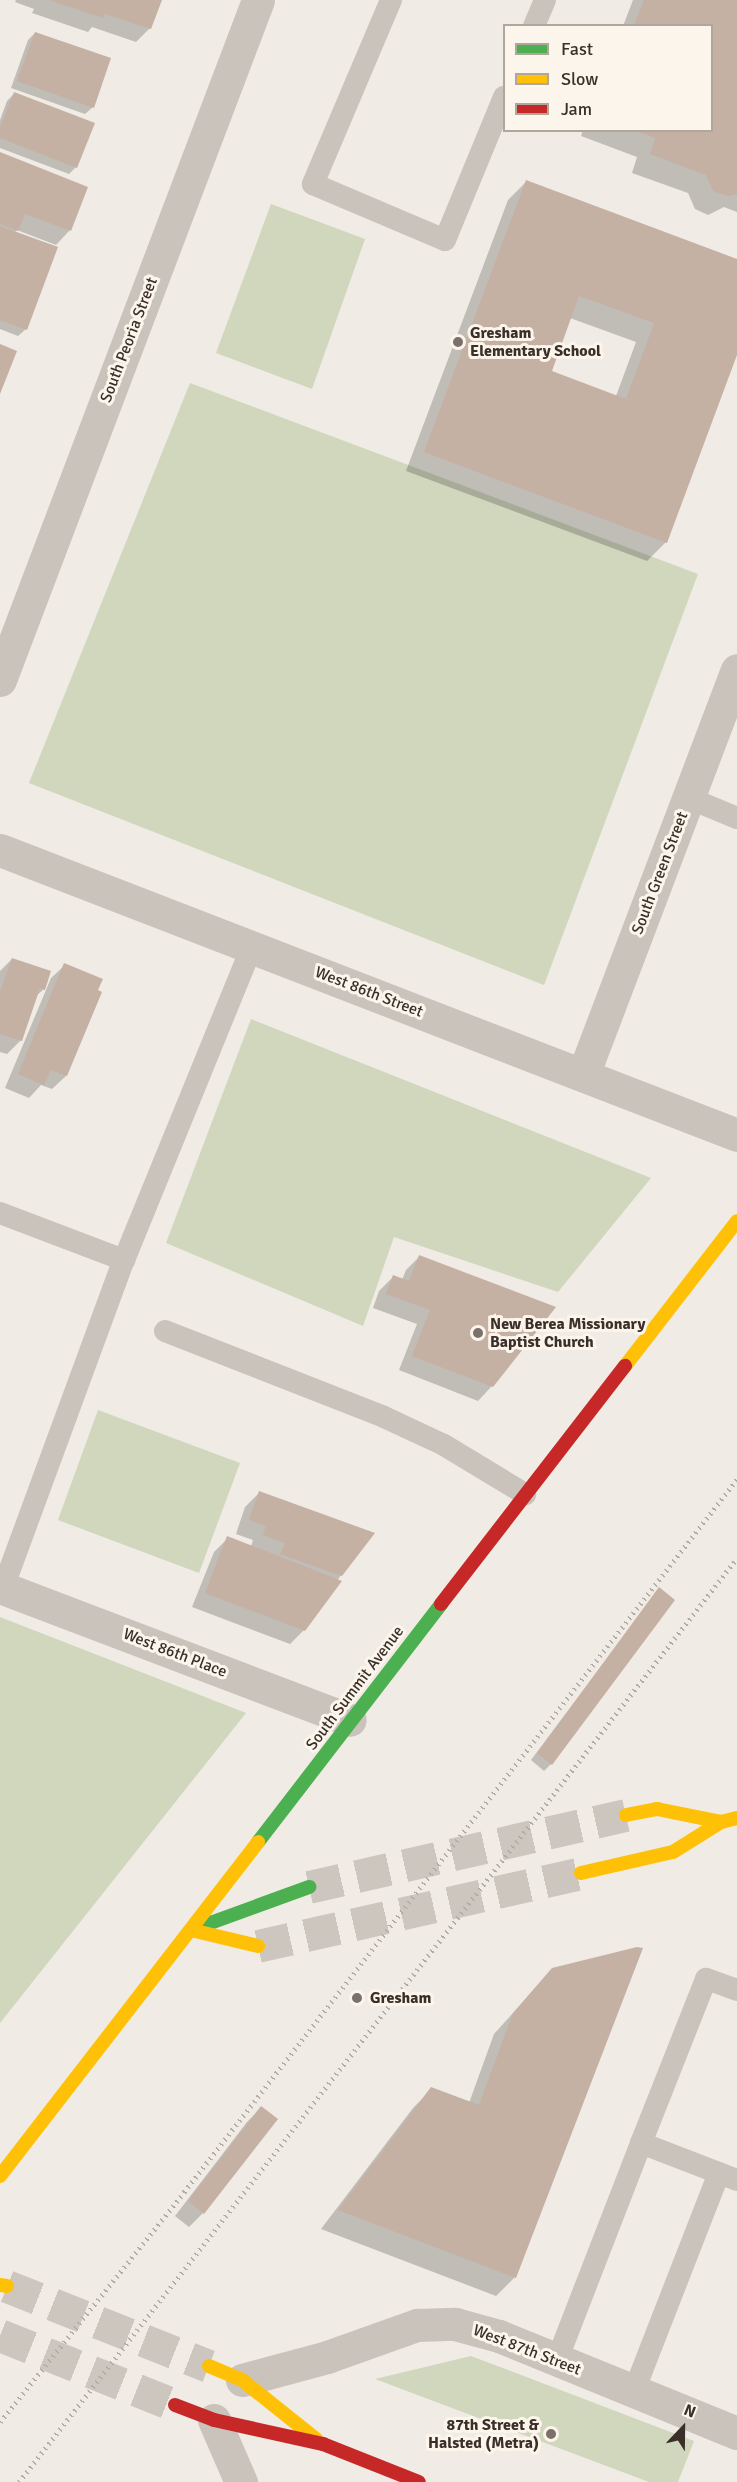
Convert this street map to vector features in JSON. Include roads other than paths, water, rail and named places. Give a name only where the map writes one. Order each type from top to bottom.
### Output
[{"type":"main road","name":"South Summit Avenue","points":[[0,2176],[737,1221]]},
{"type":"main road","points":[[626,1815],[657,1809],[721,1822]]},
{"type":"main road","points":[[581,1873],[673,1852],[721,1822],[737,1818]]},
{"type":"main road","points":[[190,1930],[309,1887]]},
{"type":"main road","points":[[190,1930],[258,1946]]},
{"type":"main road","points":[[208,2366],[242,2380],[322,2444]]},
{"type":"main road","points":[[175,2405],[214,2420],[322,2444],[419,2482]]},
{"type":"street","name":"South Peoria Street","points":[[0,680],[258,0]]},
{"type":"street","name":"South Green Street","points":[[583,1075],[737,670]]},
{"type":"street","name":"West 86th Street","points":[[0,850],[737,1135]]},
{"type":"street","name":"West 86th Place","points":[[1,1587],[350,1720]]},
{"type":"street","name":"West 87th Street","points":[[242,2380],[327,2357],[417,2325],[456,2324],[499,2336],[737,2433]]},
{"type":"street","points":[[214,2420],[241,2482]]},
{"type":"lane","points":[[391,0],[313,184],[445,240],[503,99]]},
{"type":"lane","points":[[535,24],[545,0]]},
{"type":"lane","points":[[689,798],[737,818]]},
{"type":"lane","points":[[1,1587],[124,1260],[252,947]]},
{"type":"lane","points":[[0,1213],[124,1260]]},
{"type":"lane","points":[[165,1331],[384,1417],[444,1445],[525,1494]]},
{"type":"lane","points":[[556,2360],[706,1978],[737,1990]]},
{"type":"lane","points":[[634,2391],[728,2177],[641,2143]]},
{"type":"tunnel","points":[[309,1887],[626,1815]]},
{"type":"tunnel","points":[[258,1946],[581,1873]]},
{"type":"tunnel","points":[[7,2286],[209,2366]]},
{"type":"tunnel","points":[[0,2335],[175,2405]]},
{"type":"railway","points":[[0,2422],[184,2192],[737,1479]]},
{"type":"railway","points":[[19,2482],[737,1558]]},
{"type":"place","name":"Gresham Elementary School","points":[[458,342]]},
{"type":"place","name":"New Berea Missionary Baptist Church","points":[[478,1333]]},
{"type":"place","name":"Gresham","points":[[357,1998]]},
{"type":"place","name":"87th Street & Halsted (Metra)","points":[[551,2434]]}]
